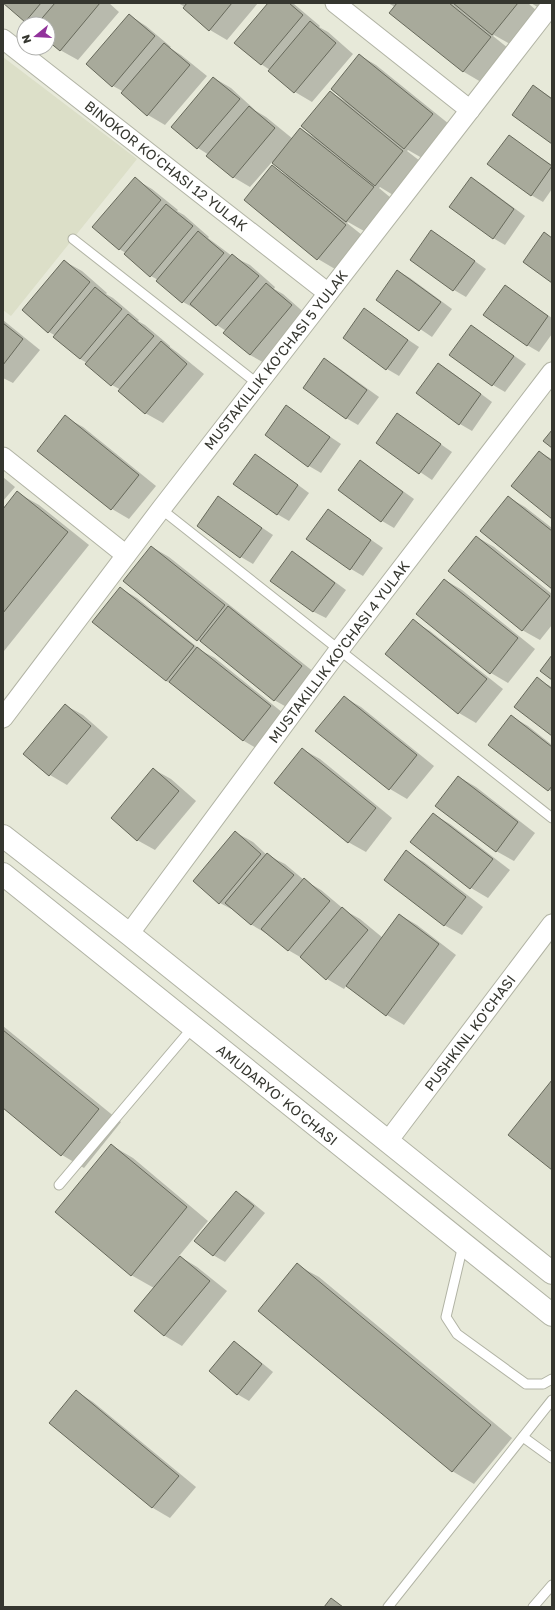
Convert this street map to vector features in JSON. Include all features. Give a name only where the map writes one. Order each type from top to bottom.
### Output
[{"type":"street","points":[[335,3],[470,110]]},
{"type":"street","name":"MUSTAKILLIK KO'CHASI 5 YULAK","points":[[3,718],[161,509],[552,4]]},
{"type":"street","name":"BINOKOR KO'CHASI 12 YULAK","points":[[3,40],[328,293]]},
{"type":"street","name":"MUSTAKILLIK KO'CHASI 4 YULAK","points":[[129,934],[339,650],[552,372]]},
{"type":"street","points":[[3,456],[126,555]]},
{"type":"street","points":[[3,836],[129,934],[552,1273]]},
{"type":"street","name":"AMUDARYO' KO'CHASI","points":[[3,874],[552,1315]]},
{"type":"street","name":"PUSHKINL KO'CHASI","points":[[388,1141],[552,924]]},
{"type":"street","points":[[369,1168],[388,1141]]},
{"type":"lane","points":[[73,239],[258,384]]},
{"type":"lane","points":[[161,509],[552,818]]},
{"type":"lane","points":[[59,1185],[193,1027]]},
{"type":"lane","points":[[464,1244],[446,1316],[457,1334],[526,1384],[543,1384],[552,1379]]},
{"type":"lane","points":[[388,1607],[552,1400]]},
{"type":"lane","points":[[523,1437],[552,1458]]},
{"type":"lane","points":[[533,1607],[552,1585]]},
{"type":"shaded area","points":[[3,57],[137,159],[11,316],[3,310]]},
{"type":"building","points":[[3,3],[41,3],[30,16],[18,16]]},
{"type":"building","points":[[55,3],[100,3],[60,51],[56,48],[56,16],[44,16]]},
{"type":"building","points":[[187,3],[232,3],[209,31],[183,8]]},
{"type":"building","points":[[268,3],[289,3],[303,15],[261,65],[234,43]]},
{"type":"building","points":[[397,3],[449,3],[491,37],[463,72],[389,13]]},
{"type":"building","points":[[453,3],[518,3],[492,35]]},
{"type":"building","points":[[129,14],[155,36],[112,87],[86,64]]},
{"type":"building","points":[[310,21],[336,43],[294,93],[268,71]]},
{"type":"building","points":[[164,43],[190,65],[147,116],[121,93]]},
{"type":"building","points":[[359,54],[433,114],[404,149],[331,89]]},
{"type":"building","points":[[213,77],[240,99],[197,149],[171,127]]},
{"type":"building","points":[[533,85],[552,99],[552,144],[512,115]]},
{"type":"building","points":[[330,91],[403,151],[375,186],[301,126]]},
{"type":"building","points":[[249,106],[275,128],[233,178],[206,156]]},
{"type":"building","points":[[300,128],[374,187],[346,222],[272,163]]},
{"type":"building","points":[[509,135],[552,166],[531,196],[487,164]]},
{"type":"building","points":[[272,165],[346,225],[317,260],[244,200]]},
{"type":"building","points":[[135,177],[161,200],[119,250],[92,227]]},
{"type":"building","points":[[471,177],[514,209],[493,239],[449,207]]},
{"type":"building","points":[[166,204],[193,226],[150,277],[124,254]]},
{"type":"building","points":[[431,230],[475,261],[453,291],[410,260]]},
{"type":"building","points":[[198,231],[224,253],[182,303],[156,281]]},
{"type":"building","points":[[544,232],[552,238],[552,283],[523,262]]},
{"type":"building","points":[[232,254],[259,276],[216,326],[190,304]]},
{"type":"building","points":[[64,260],[90,282],[48,333],[22,310]]},
{"type":"building","points":[[397,270],[441,302],[419,331],[376,300]]},
{"type":"building","points":[[266,283],[292,305],[250,355],[223,333]]},
{"type":"building","points":[[505,285],[548,316],[527,346],[483,315]]},
{"type":"building","points":[[95,287],[122,309],[80,359],[53,337]]},
{"type":"building","points":[[364,308],[408,340],[386,370],[343,338]]},
{"type":"building","points":[[128,314],[154,336],[111,386],[85,364]]},
{"type":"building","points":[[3,323],[23,339],[3,365]]},
{"type":"building","points":[[471,325],[514,356],[492,386],[449,355]]},
{"type":"building","points":[[161,341],[187,364],[145,414],[118,391]]},
{"type":"building","points":[[324,358],[367,390],[346,419],[303,388]]},
{"type":"building","points":[[438,363],[481,394],[459,425],[416,393]]},
{"type":"building","points":[[286,405],[330,437],[308,467],[265,435]]},
{"type":"building","points":[[397,413],[441,444],[419,474],[376,443]]},
{"type":"building","points":[[65,415],[139,475],[111,510],[37,451]]},
{"type":"building","points":[[552,430],[552,448],[543,441]]},
{"type":"building","points":[[539,451],[552,461],[552,519],[511,486]]},
{"type":"building","points":[[255,454],[298,485],[277,515],[233,484]]},
{"type":"building","points":[[360,460],[403,492],[381,522],[338,490]]},
{"type":"building","points":[[17,491],[68,532],[3,613],[3,509]]},
{"type":"building","points":[[218,496],[262,528],[240,558],[197,526]]},
{"type":"building","points":[[508,496],[552,531],[552,589],[480,531]]},
{"type":"building","points":[[328,509],[371,540],[350,570],[306,539]]},
{"type":"building","points":[[476,536],[550,596],[522,631],[448,571]]},
{"type":"building","points":[[151,546],[225,605],[197,641],[123,581]]},
{"type":"building","points":[[292,551],[335,583],[313,612],[270,581]]},
{"type":"building","points":[[444,579],[518,638],[490,674],[416,614]]},
{"type":"building","points":[[120,587],[194,646],[166,681],[92,622]]},
{"type":"building","points":[[228,606],[302,666],[274,701],[200,641]]},
{"type":"building","points":[[413,619],[487,679],[458,714],[385,654]]},
{"type":"building","points":[[197,647],[271,706],[243,741],[169,682]]},
{"type":"building","points":[[552,655],[552,680],[540,671]]},
{"type":"building","points":[[537,677],[552,689],[552,736],[514,707]]},
{"type":"building","points":[[344,696],[417,755],[389,790],[315,731]]},
{"type":"building","points":[[65,704],[91,726],[49,776],[23,754]]},
{"type":"building","points":[[511,715],[552,747],[552,786],[548,791],[488,745]]},
{"type":"building","points":[[302,748],[376,808],[348,843],[274,783]]},
{"type":"building","points":[[153,768],[179,791],[137,841],[111,818]]},
{"type":"building","points":[[458,776],[518,822],[496,852],[435,806]]},
{"type":"building","points":[[433,813],[493,859],[470,889],[410,842]]},
{"type":"building","points":[[235,831],[261,854],[219,904],[193,881]]},
{"type":"building","points":[[406,850],[466,897],[444,926],[384,880]]},
{"type":"building","points":[[267,853],[294,875],[251,925],[225,903]]},
{"type":"building","points":[[304,878],[330,901],[288,951],[261,929]]},
{"type":"building","points":[[342,907],[368,930],[326,980],[300,957]]},
{"type":"building","points":[[399,914],[439,944],[386,1016],[346,986]]},
{"type":"building","points":[[3,1030],[99,1109],[61,1156],[3,1108]]},
{"type":"building","points":[[552,1080],[552,1170],[508,1135]]},
{"type":"building","points":[[111,1144],[187,1207],[131,1276],[55,1212]]},
{"type":"building","points":[[236,1191],[254,1206],[213,1256],[194,1241]]},
{"type":"building","points":[[180,1256],[210,1281],[164,1336],[134,1311]]},
{"type":"building","points":[[297,1263],[491,1425],[452,1472],[258,1311]]},
{"type":"building","points":[[234,1341],[262,1364],[237,1395],[209,1371]]},
{"type":"building","points":[[76,1390],[179,1476],[152,1508],[49,1423]]},
{"type":"building","points":[[331,1598],[343,1607],[324,1607]]}]
